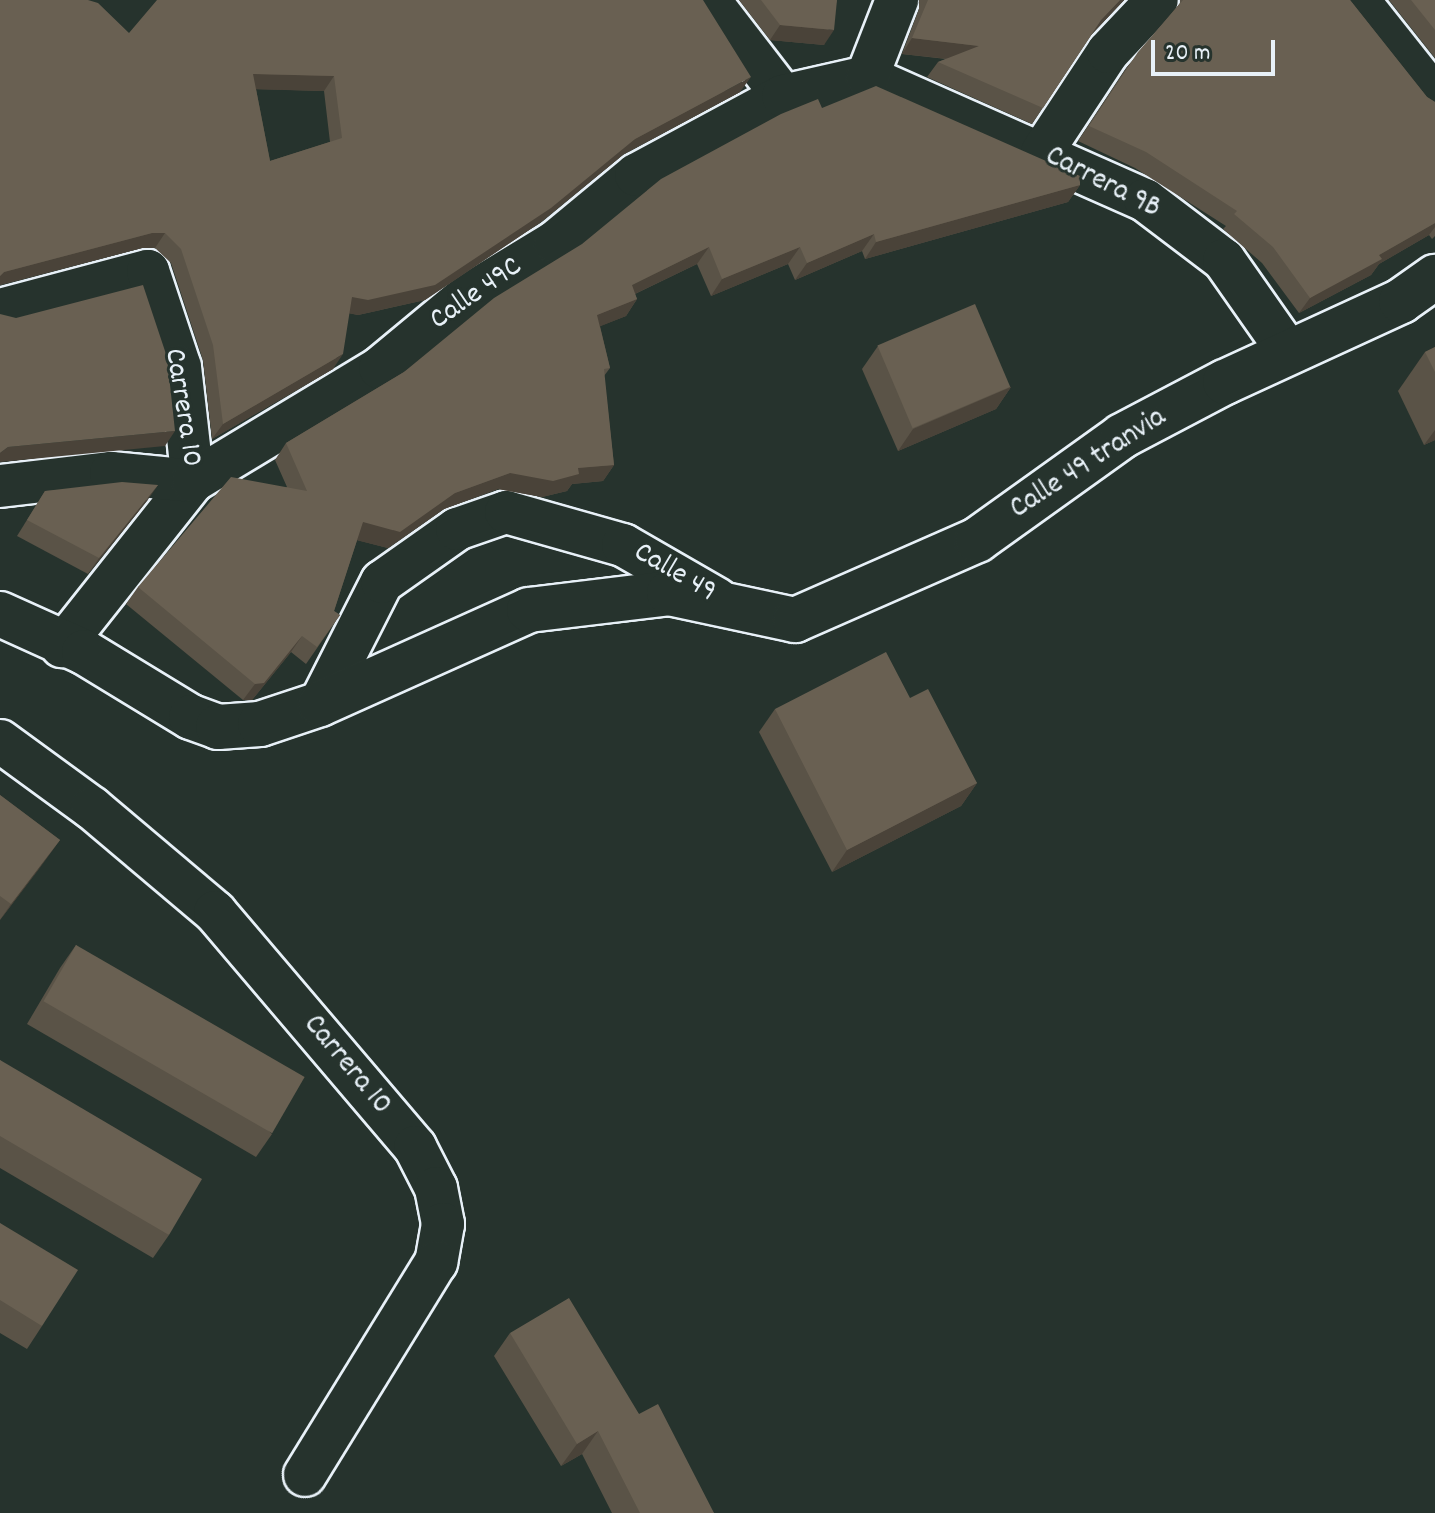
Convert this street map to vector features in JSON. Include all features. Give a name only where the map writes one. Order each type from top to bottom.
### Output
[{"type":"main road","name":"Calle 49 tranvia","points":[[735,610],[795,620],[902,576],[977,540],[1122,436],[1401,301],[1435,277]]},
{"type":"main road","name":"Calle 49","points":[[0,614],[62,646],[84,652],[191,717],[218,727],[260,724],[320,704],[529,610],[669,593],[735,610]]},
{"type":"street","points":[[709,0],[783,96]]},
{"type":"street","points":[[867,77],[897,0]]},
{"type":"street","points":[[1042,152],[1108,52],[1157,0]]},
{"type":"street","points":[[1358,0],[1435,97]]},
{"type":"street","name":"Calle 49C","points":[[193,481],[380,368],[468,295],[555,242],[636,175],[783,96],[867,77]]},
{"type":"street","name":"Carrera 9B","points":[[867,77],[1145,200],[1224,260],[1289,353]]},
{"type":"street","name":"Carrera 10","points":[[0,310],[148,271],[180,367],[193,481],[62,646]]},
{"type":"street","points":[[0,486],[111,473],[193,481]]},
{"type":"street","name":"Calle 49","points":[[320,704],[382,582],[457,529],[506,512],[623,545],[735,610]]},
{"type":"street","name":"Carrera 10","points":[[0,741],[92,808],[215,912],[415,1147],[436,1188],[443,1224],[436,1262],[305,1475]]},
{"type":"building","points":[[0,0],[88,0],[98,3],[129,33],[157,0],[703,0],[751,77],[635,139],[551,208],[435,285],[368,300],[352,297],[343,354],[223,424],[213,345],[181,249],[165,233],[152,233],[4,272],[0,276]],"holes":[[[253,74],[334,76],[342,138],[270,161]]]},
{"type":"building","points":[[761,0],[837,0],[834,30],[780,25]]},
{"type":"building","points":[[928,0],[1120,0],[1101,20],[1043,108],[938,62],[979,46],[912,38]]},
{"type":"building","points":[[1183,0],[1350,0],[1427,97],[1435,102],[1435,223],[1379,255],[1382,259],[1310,298],[1273,247],[1234,214],[1237,211],[1146,152],[1089,126],[1138,52]]},
{"type":"building","points":[[1411,0],[1435,0],[1435,30]]},
{"type":"building","points":[[876,86],[1080,176],[1080,185],[876,242],[874,234],[807,263],[800,247],[722,279],[709,247],[632,285],[637,299],[597,315],[610,368],[604,369],[614,465],[578,468],[579,474],[553,481],[510,473],[455,493],[400,532],[363,522],[334,611],[340,615],[317,647],[302,636],[264,683],[255,684],[138,587],[231,477],[307,491],[286,443],[404,372],[494,298],[582,244],[661,179],[781,114],[818,99],[822,108]]},
{"type":"building","points":[[143,285],[167,357],[175,431],[8,447],[0,453],[0,314],[16,318]]},
{"type":"building","points":[[975,304],[1010,387],[913,428],[877,345]]},
{"type":"building","points":[[1435,347],[1435,372],[1425,352]]},
{"type":"building","points":[[122,482],[158,485],[99,558],[27,520],[45,491]]},
{"type":"building","points":[[886,652],[910,698],[928,689],[977,783],[847,850],[775,709]]},
{"type":"building","points":[[0,795],[60,840],[11,904],[0,896]]},
{"type":"building","points":[[76,945],[305,1077],[272,1133],[44,1001]]},
{"type":"building","points":[[0,1060],[202,1179],[169,1235],[0,1136]]},
{"type":"building","points":[[0,1223],[78,1270],[42,1326],[0,1300]]},
{"type":"building","points":[[569,1298],[639,1414],[658,1404],[714,1513],[640,1513],[598,1431],[577,1444],[510,1333]]}]
